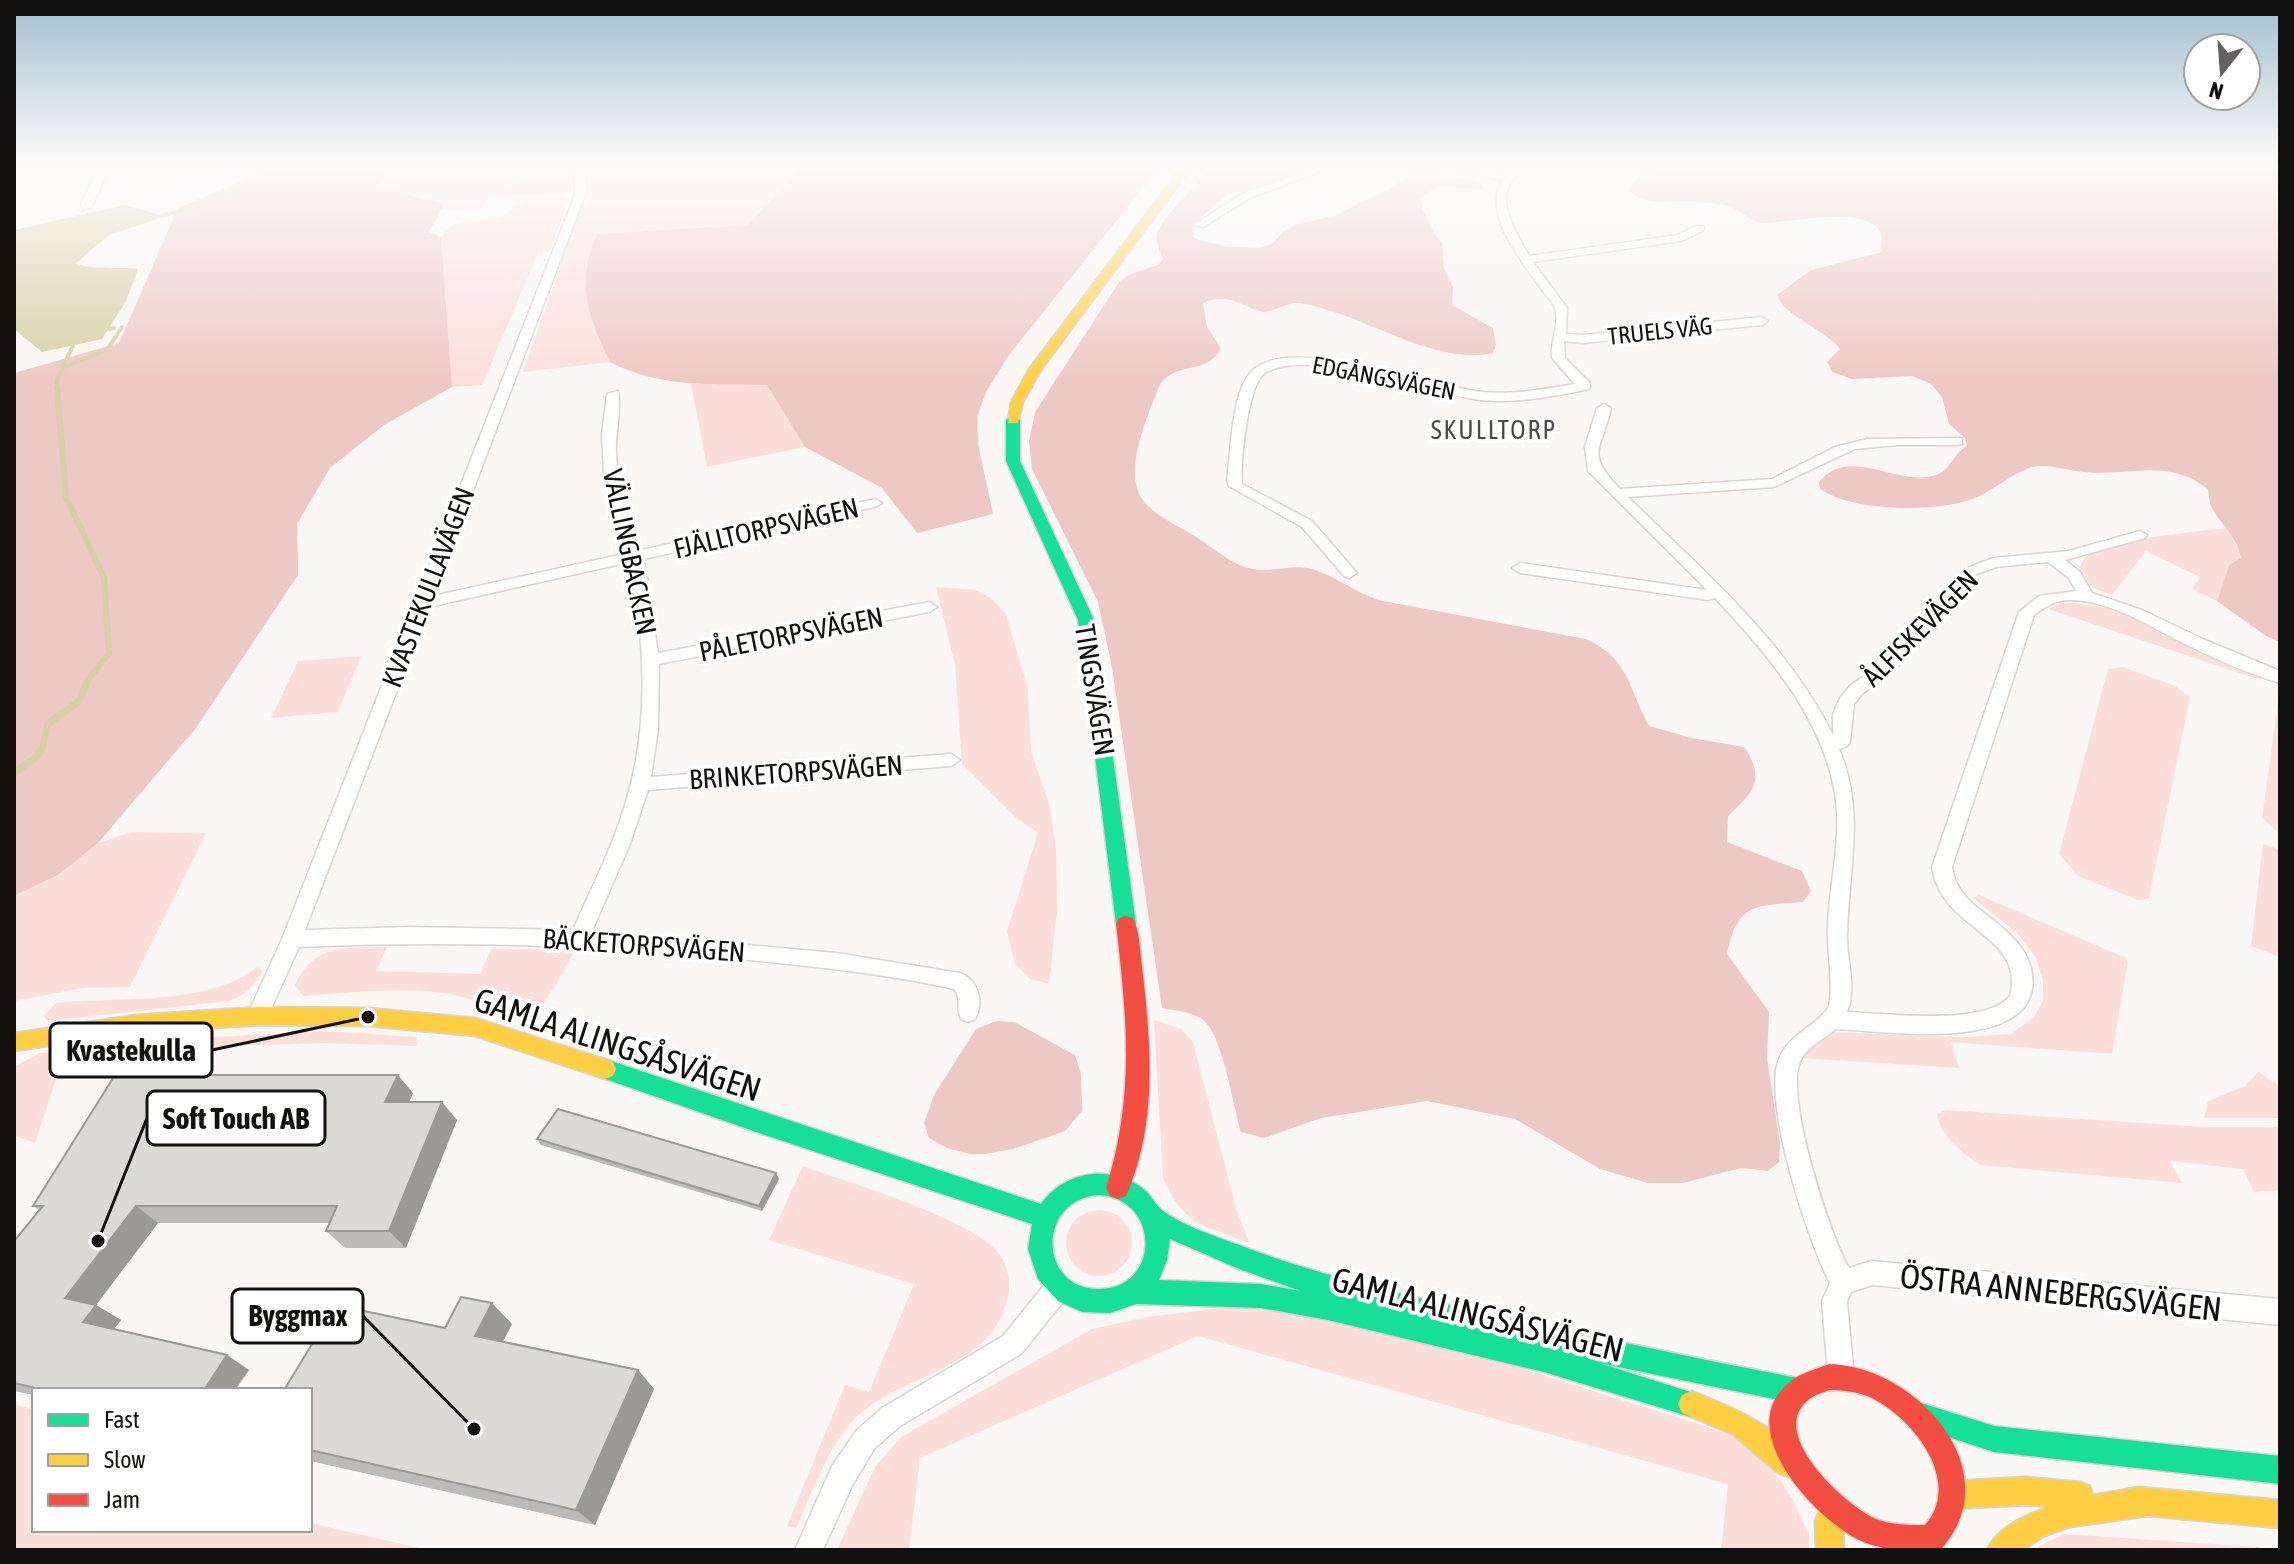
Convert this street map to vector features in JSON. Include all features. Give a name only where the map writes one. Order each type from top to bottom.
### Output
[{"type":"main road","name":"TINGSVÄGEN","points":[[1118,1188],[1132,1149],[1141,1081],[1130,957],[1090,637],[1065,573],[1018,478],[1013,461],[1012,433],[1017,402],[1035,369],[1134,237]]},
{"type":"main road","name":"GAMLA ALINGSÅSVÄGEN","points":[[14,1042],[136,1024],[258,1016],[368,1017],[475,1027],[553,1050],[759,1123],[1046,1217]]},
{"type":"main road","points":[[1098,1185],[1118,1188],[1145,1205],[1153,1218],[1158,1238],[1156,1258],[1147,1276],[1132,1291],[1114,1300],[1094,1302],[1075,1298],[1058,1288],[1046,1273],[1039,1254],[1039,1235],[1046,1217],[1059,1200],[1077,1189],[1098,1185]]},
{"type":"main road","name":"GAMLA ALINGSÅSVÄGEN","points":[[1153,1218],[1192,1241],[1245,1264],[1361,1298],[1798,1391]]},
{"type":"main road","name":"GAMLA ALINGSÅSVÄGEN","points":[[1132,1291],[1261,1296],[1328,1308],[1544,1359],[1702,1407],[1741,1425],[1788,1463]]},
{"type":"main road","points":[[1841,1377],[1879,1387],[1915,1414],[1942,1453],[1952,1495],[1945,1523],[1926,1546],[1898,1550],[1863,1542],[1829,1521],[1804,1493],[1788,1463],[1783,1421],[1791,1400],[1798,1391],[1817,1380],[1841,1377]]},
{"type":"main road","points":[[1915,1414],[1994,1439],[2280,1470]]},
{"type":"main road","points":[[1952,1495],[2027,1491],[2280,1514]]},
{"type":"main road","points":[[2001,1550],[2009,1540],[2055,1513],[2148,1502]]},
{"type":"main road","points":[[1829,1521],[1830,1550]]},
{"type":"street","name":"KVASTEKULLAVÄGEN","points":[[258,1016],[292,939],[564,237]]},
{"type":"street","points":[[1514,237],[1526,260],[1561,308],[1559,337]]},
{"type":"street","points":[[1526,260],[1683,237]]},
{"type":"street","name":"TRUELS VÄG","points":[[1559,337],[1583,339],[1762,321]]},
{"type":"street","name":"EDGÅNGSVÄGEN","points":[[1349,573],[1307,524],[1236,486],[1234,481],[1246,389],[1252,376],[1274,365],[1299,361],[1365,369],[1452,392],[1485,396],[1585,386],[1558,361],[1555,353],[1559,337]]},
{"type":"street","name":"VÄLLINGBACKEN","points":[[579,938],[622,839],[641,784],[652,660],[636,558],[616,502],[609,443],[613,394]]},
{"type":"street","points":[[1604,408],[1591,447],[1590,461],[1595,471],[1718,593],[1807,702],[1829,745],[1846,801],[1837,945],[1840,1003],[1831,1020],[1794,1048],[1785,1075],[1804,1174],[1829,1261],[1843,1282],[1834,1301],[1841,1377]]},
{"type":"street","points":[[1618,493],[1774,483],[1797,476],[1851,446],[1957,441]]},
{"type":"street","name":"FJÄLLTORPSVÄGEN","points":[[422,603],[875,503]]},
{"type":"street","name":"ÅLFISKEVÄGEN","points":[[1829,745],[1841,742],[1842,714],[1846,702],[1856,690],[1887,667],[1923,630],[1967,573],[1993,563],[2053,558],[2140,535]]},
{"type":"street","points":[[2053,558],[2075,575],[2086,596]]},
{"type":"street","points":[[1520,568],[1708,595],[1718,593]]},
{"type":"street","points":[[1831,1020],[1972,1022],[2008,1012],[2020,998],[2023,978],[2016,956],[2005,942],[1954,900],[1942,877],[1942,867],[2027,612],[2040,601],[2052,597],[2086,596],[2119,606],[2280,677]]},
{"type":"street","name":"PÅLETORPSVÄGEN","points":[[652,660],[929,607]]},
{"type":"street","name":"BRINKETORPSVÄGEN","points":[[641,784],[951,760]]},
{"type":"street","name":"BÄCKETORPSVÄGEN","points":[[292,939],[422,934],[579,938],[767,953],[960,982],[970,1000],[968,1013]]},
{"type":"street","name":"ÖSTRA ANNEBERGSVÄGEN","points":[[1843,1282],[1872,1273],[2280,1312]]},
{"type":"street","points":[[809,1550],[842,1476],[865,1440],[891,1417],[1012,1345],[1058,1288]]},
{"type":"shaded area","points":[[14,237],[107,237],[76,263],[89,267],[138,269],[126,301],[102,339],[42,352],[14,329]]},
{"type":"shaded area","points":[[165,237],[441,237],[452,387],[384,425],[330,468],[297,524],[298,575],[196,728],[98,843],[58,875],[14,896],[14,373],[119,343]]},
{"type":"shaded area","points":[[441,237],[555,237],[550,251],[538,253],[482,385],[452,387]]},
{"type":"shaded area","points":[[570,237],[596,237],[587,268],[587,299],[610,362],[523,372]]},
{"type":"shaded area","points":[[596,237],[1104,237],[1009,355],[986,392],[977,417],[978,444],[993,514],[917,533],[882,488],[805,447],[767,385],[667,380],[610,362],[587,299],[590,252]]},
{"type":"shaded area","points":[[1157,237],[1194,237],[1228,247],[1259,248],[1272,244],[1278,237],[1437,237],[1442,243],[1444,268],[1453,287],[1452,305],[1493,328],[1496,345],[1493,353],[1474,355],[1432,349],[1303,303],[1264,312],[1228,299],[1203,303],[1207,327],[1221,348],[1208,362],[1171,374],[1158,389],[1142,432],[1135,464],[1139,493],[1158,514],[1245,567],[1262,570],[1312,569],[1378,600],[1586,639],[1620,665],[1649,726],[1692,738],[1744,747],[1754,768],[1754,784],[1745,800],[1728,816],[1727,842],[1802,871],[1811,891],[1803,902],[1761,906],[1743,916],[1736,924],[1727,954],[1769,1012],[1767,1058],[1780,1143],[1779,1162],[1768,1171],[1741,1168],[1683,1183],[1648,1183],[1600,1169],[1515,1119],[1427,1101],[1321,1118],[1264,1138],[1241,1132],[1222,1055],[1210,1028],[1194,1015],[1162,1008],[1112,667],[1098,602],[1032,469],[1029,441],[1035,412],[1119,282],[1128,275],[1158,265],[1163,259]]},
{"type":"shaded area","points":[[1881,237],[2280,237],[2280,642],[2266,636],[2217,601],[2229,565],[2241,558],[2232,536],[2211,506],[2208,489],[2177,474],[2148,470],[2101,473],[2035,466],[1975,498],[1918,508],[1853,502],[1820,489],[1819,482],[1831,471],[1845,467],[1906,476],[1936,475],[1967,446],[1965,438],[1949,424],[1942,397],[1931,384],[1913,376],[1852,379],[1832,372],[1827,362],[1840,349],[1824,334],[1797,317],[1777,295],[1811,270],[1882,252]]},
{"type":"shaded area","points":[[691,384],[767,384],[805,447],[707,467]]},
{"type":"shaded area","points":[[2229,528],[2241,558],[2229,565],[2217,601],[2192,589],[2200,577],[2146,551],[2112,595],[2093,588],[2079,572],[2087,556],[2114,545]]},
{"type":"shaded area","points":[[936,587],[975,590],[991,598],[1006,614],[1028,690],[1031,751],[1050,807],[1056,849],[1057,911],[1049,984],[1030,979],[1015,964],[1007,931],[1038,833],[1014,816],[962,764],[955,665]]},
{"type":"shaded area","points":[[2060,603],[2119,610],[2241,667],[2263,681],[2048,609]]},
{"type":"shaded area","points":[[361,656],[338,712],[271,718],[298,661]]},
{"type":"shaded area","points":[[2123,667],[2175,686],[2190,697],[2149,898],[2138,900],[2078,876],[2059,854],[2108,669]]},
{"type":"shaded area","points":[[2280,688],[2280,834],[2262,818]]},
{"type":"shaded area","points":[[132,832],[206,833],[130,987],[82,988],[14,1001],[14,896],[58,875],[98,843]]},
{"type":"shaded area","points":[[2263,844],[2280,850],[2280,957],[2251,946]]},
{"type":"shaded area","points":[[1979,895],[2124,957],[2128,962],[2112,1054],[1951,1042],[1959,1068],[1802,1058],[1812,1042],[1832,1032],[1963,1037],[2011,1034],[2034,1017],[2043,1001],[2043,980],[2036,958],[2018,934],[1973,898]]},
{"type":"shaded area","points":[[387,947],[376,971],[480,974],[491,949],[575,950],[554,988],[530,1019],[468,998],[440,993],[381,991],[303,996],[295,985],[312,961],[322,955],[345,949]]},
{"type":"shaded area","points":[[257,967],[262,971],[252,986],[229,1001],[47,1021],[44,1016],[56,1003],[188,994],[238,979]]},
{"type":"shaded area","points":[[1154,1020],[1181,1029],[1193,1042],[1236,1208],[1249,1243],[1197,1222],[1179,1206],[1163,1178]]},
{"type":"shaded area","points":[[997,1021],[1014,1022],[1075,1055],[1081,1074],[1082,1111],[1065,1131],[1013,1149],[970,1154],[947,1148],[929,1138],[924,1123],[934,1095],[976,1029]]},
{"type":"shaded area","points":[[320,1031],[417,1037],[417,1046],[324,1043],[231,1046],[62,1061],[35,1143],[14,1136],[14,1067],[40,1053],[133,1042]]},
{"type":"shaded area","points":[[2258,1072],[2280,1086],[2280,1118],[2204,1118],[2208,1101],[2245,1086]]},
{"type":"shaded area","points":[[1946,1110],[2204,1127],[2280,1127],[2280,1190],[2254,1192],[2243,1169],[2170,1161],[2182,1183],[1980,1165],[1947,1137],[1937,1114]]},
{"type":"shaded area","points":[[803,1166],[906,1202],[982,1238],[997,1251],[1007,1269],[1009,1283],[1003,1313],[986,1339],[957,1361],[876,1402],[850,1423],[823,1467],[796,1528],[787,1526],[845,1385],[869,1392],[914,1284],[769,1240]]},
{"type":"shaded area","points":[[1099,1210],[1112,1212],[1122,1220],[1130,1230],[1130,1256],[1122,1266],[1112,1274],[1099,1276],[1086,1274],[1076,1266],[1068,1256],[1066,1243],[1068,1230],[1076,1220],[1086,1212]]},
{"type":"shaded area","points":[[1230,1307],[1309,1315],[1491,1359],[1733,1435],[1773,1470],[1793,1500],[1809,1535],[1809,1550],[1721,1550],[1728,1484],[1198,1336],[920,1458],[909,1550],[837,1550],[875,1467],[901,1437],[1092,1329],[1147,1317]]},
{"type":"shaded area","points":[[14,1404],[32,1409],[32,1532],[312,1532],[312,1523],[428,1550],[14,1550]]},
{"type":"shaded area","points":[[2064,1534],[2257,1547],[2263,1550],[2031,1550]]},
{"type":"building","points":[[115,1075],[398,1075],[385,1102],[442,1102],[389,1231],[326,1231],[337,1206],[136,1206],[65,1298],[96,1305],[83,1322],[227,1355],[205,1388],[35,1388],[14,1383],[14,1241],[43,1206],[33,1206]]},
{"type":"building","points":[[558,1109],[776,1173],[759,1206],[537,1139]]},
{"type":"building","points":[[461,1297],[492,1303],[475,1336],[638,1370],[576,1510],[312,1450],[312,1388],[285,1388],[336,1305],[445,1328]]},
{"type":"waterway","points":[[64,367],[107,350],[122,327]]},
{"type":"waterway","points":[[109,329],[114,328]]},
{"type":"waterway","points":[[57,388],[57,379],[73,346]]},
{"type":"waterway","points":[[57,388],[66,497],[104,578],[109,653],[85,684]]},
{"type":"waterway","points":[[14,773],[35,758],[42,749],[48,724],[79,701],[87,682]]},
{"type":"traffic: fast","points":[[1013,420],[1013,461],[1086,620],[1126,924]]},
{"type":"traffic: fast","points":[[605,1069],[1046,1217]]},
{"type":"traffic: fast","points":[[1099,1184],[1122,1189],[1141,1201],[1153,1220],[1158,1243],[1153,1266],[1141,1285],[1122,1297],[1099,1302],[1076,1297],[1057,1285],[1045,1266],[1040,1243],[1045,1220],[1057,1201],[1076,1189],[1099,1184]]},
{"type":"traffic: fast","points":[[1153,1218],[1239,1257],[1328,1287],[1465,1321],[1798,1391]]},
{"type":"traffic: fast","points":[[1132,1291],[1261,1296],[1328,1308],[1544,1359],[1691,1404]]},
{"type":"traffic: fast","points":[[1915,1414],[1994,1439],[2280,1470]]},
{"type":"traffic: fast","points":[[1926,1550],[1927,1542]]},
{"type":"traffic: slow","points":[[1013,420],[1017,402],[1035,369],[1134,237]]},
{"type":"traffic: slow","points":[[14,1042],[136,1024],[258,1016],[368,1017],[475,1027],[605,1069]]},
{"type":"traffic: slow","points":[[1691,1404],[1741,1425],[1788,1463]]},
{"type":"traffic: slow","points":[[1952,1495],[2027,1491],[2080,1496]]},
{"type":"traffic: slow","points":[[2139,1501],[2280,1514]]},
{"type":"traffic: slow","points":[[2001,1550],[2034,1526],[2051,1519],[2089,1509],[2148,1502]]},
{"type":"traffic: slow","points":[[1829,1521],[1830,1550]]},
{"type":"traffic: jam","points":[[1118,1188],[1135,1122],[1139,1057],[1126,924]]},
{"type":"traffic: jam","points":[[1829,1377],[1866,1382],[1893,1395],[1932,1434],[1948,1468],[1952,1502],[1948,1517],[1931,1539],[1897,1538],[1865,1528],[1833,1506],[1800,1470],[1783,1429],[1785,1410],[1796,1393],[1829,1377]]},
{"type":"place","name":"Kvastekulla","points":[[368,1017]]},
{"type":"place","name":"Soft Touch AB","points":[[98,1241]]},
{"type":"place","name":"Byggmax","points":[[474,1429]]},
{"type":"district","name":"SKULLTORP","points":[[1494,430]]}]
